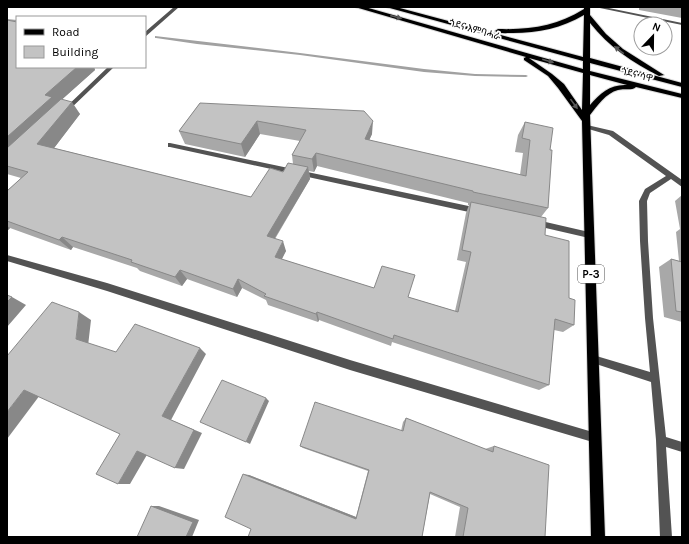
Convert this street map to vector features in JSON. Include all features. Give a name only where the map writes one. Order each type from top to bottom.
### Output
[{"type":"main road","name":"ጎደና እምባሓራ","points":[[358,7],[586,72]]},
{"type":"main road","name":"ጎደና እምባሓራ","points":[[389,7],[587,59]]},
{"type":"main road","points":[[481,31],[520,31],[549,28],[574,20],[587,11],[611,44],[642,65],[680,85]]},
{"type":"main road","name":"P-3","points":[[587,11],[587,121],[598,537]]},
{"type":"main road","points":[[514,51],[550,75],[561,86],[587,121],[605,92],[615,88],[630,87],[661,90]]},
{"type":"main road","name":"ጎደና ሳዋ","points":[[587,59],[680,85]]},
{"type":"main road","name":"ጎደና ሳዋ","points":[[586,72],[682,96]]},
{"type":"street","points":[[146,34],[177,7]]},
{"type":"street","points":[[597,7],[682,24]]},
{"type":"street","points":[[60,115],[109,68]]},
{"type":"street","points":[[587,121],[611,133],[682,184]]},
{"type":"street","points":[[170,145],[482,212]]},
{"type":"street","points":[[666,537],[661,440],[649,318],[643,201],[647,191],[671,176]]},
{"type":"street","points":[[528,222],[590,235]]},
{"type":"street","points":[[7,258],[107,287],[357,367],[596,438]]},
{"type":"street","points":[[593,359],[656,379]]},
{"type":"street","points":[[661,440],[682,447]]},
{"type":"building","points":[[7,20],[16,22],[16,68],[76,68],[45,95],[52,97],[7,137]]},
{"type":"building","points":[[61,99],[72,102],[37,144],[251,197],[270,168],[283,172],[288,163],[308,167],[267,236],[283,241],[275,257],[374,288],[382,266],[415,275],[408,297],[458,312],[471,252],[462,250],[471,202],[546,218],[545,235],[569,241],[569,298],[575,300],[574,325],[555,319],[549,385],[394,335],[393,339],[317,312],[316,314],[264,296],[266,294],[238,279],[233,289],[180,270],[175,277],[131,262],[132,260],[62,237],[59,240],[7,221],[7,191],[28,172],[7,166],[7,148]]},
{"type":"building","points":[[200,103],[364,111],[373,121],[365,139],[526,176],[530,140],[522,138],[525,122],[553,128],[550,150],[552,150],[548,208],[473,192],[316,153],[312,159],[292,155],[306,130],[257,121],[241,144],[179,131]]},
{"type":"building","points":[[671,259],[682,262],[682,312],[676,311]]},
{"type":"building","points":[[7,295],[12,297],[7,302]]},
{"type":"building","points":[[52,302],[79,312],[76,339],[116,352],[135,324],[200,348],[162,416],[194,430],[175,468],[137,451],[118,484],[96,474],[120,434],[24,390],[7,412],[7,356]]},
{"type":"building","points":[[222,380],[266,398],[246,442],[200,422]]},
{"type":"building","points":[[315,402],[403,431],[406,418],[493,452],[494,446],[549,465],[545,537],[463,537],[468,508],[430,492],[422,537],[248,537],[251,529],[225,517],[243,474],[356,519],[369,470],[300,446]]},
{"type":"building","points":[[151,506],[193,522],[186,537],[137,537]]},
{"type":"waterway","points":[[7,20],[16,21]]},
{"type":"waterway","points":[[156,37],[300,54],[424,71],[475,75],[526,76]]}]
